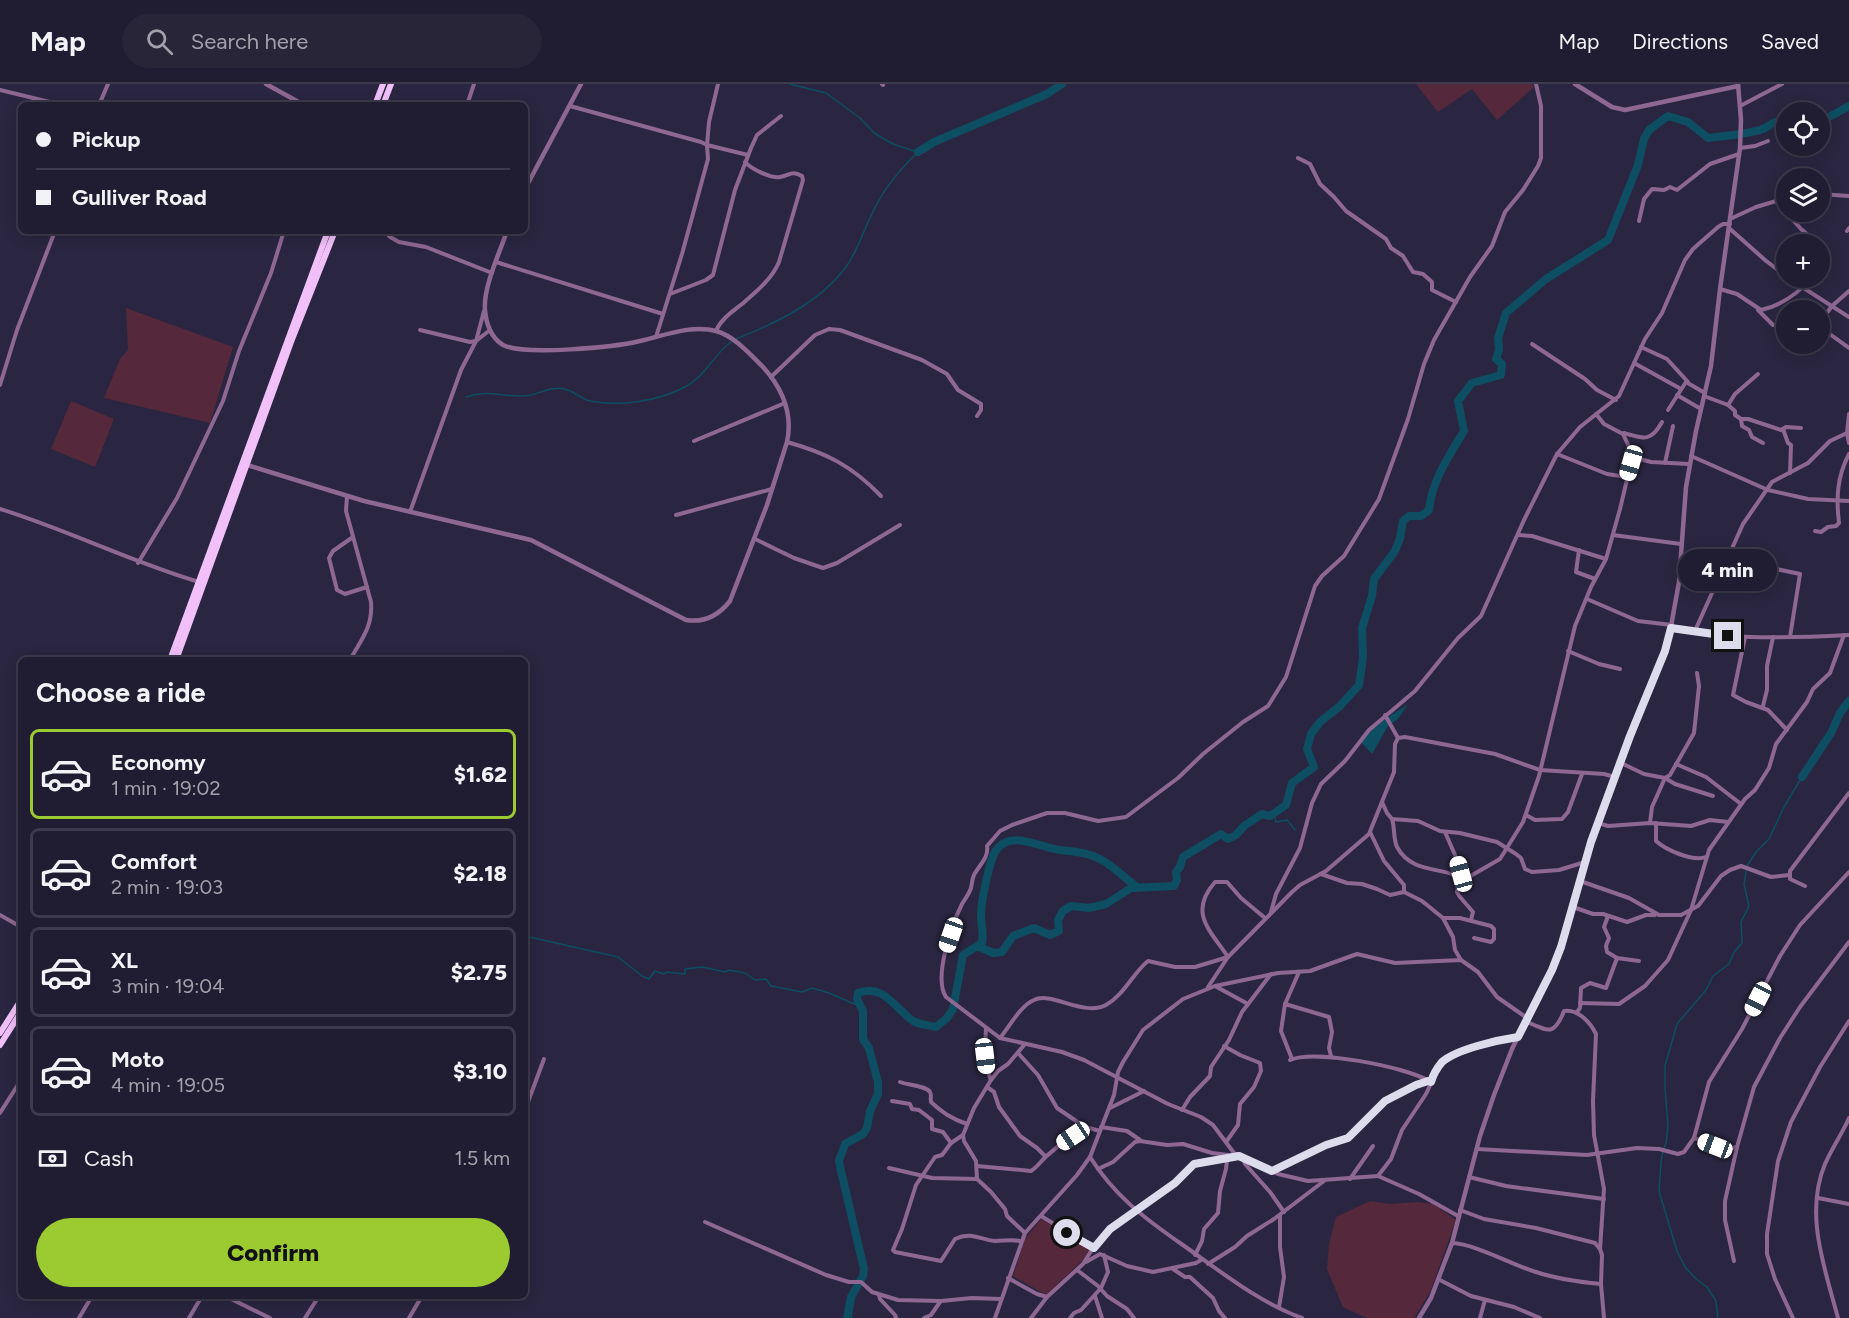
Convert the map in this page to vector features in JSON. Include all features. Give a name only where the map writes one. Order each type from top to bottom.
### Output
[{"type":"highway","points":[[376,102],[383,84]]},
{"type":"highway","points":[[384,102],[391,84]]},
{"type":"highway","points":[[171,657],[327,234]]},
{"type":"highway","points":[[177,657],[334,234]]},
{"type":"highway","points":[[0,1033],[18,1005]]},
{"type":"highway","points":[[0,1045],[18,1017]]},
{"type":"street","points":[[100,102],[108,84]]},
{"type":"street","points":[[266,84],[299,102]]},
{"type":"street","points":[[468,102],[474,84]]},
{"type":"street","points":[[528,183],[581,84]]},
{"type":"street","points":[[656,337],[708,159],[709,122],[718,84]]},
{"type":"street","points":[[1458,1216],[1419,1194],[1378,1176],[1349,1180],[1299,1180],[1278,1174],[1234,1153],[1213,1125],[1100,1067],[1062,1052],[1000,1038],[946,997],[943,993],[943,981],[946,948],[962,905],[971,889],[974,875],[984,860],[988,851],[987,846],[992,838],[1012,825],[1047,813],[1065,813],[1098,821],[1126,817],[1172,783],[1243,722],[1268,706],[1280,688],[1315,586],[1322,576],[1344,556],[1379,499],[1434,340],[1470,277],[1492,246],[1504,212],[1523,190],[1541,158],[1541,106],[1536,84]]},
{"type":"street","points":[[1421,1318],[1452,1243],[1494,1095],[1518,1037],[1556,960],[1598,823],[1665,651],[1679,582],[1683,502],[1711,366],[1740,148],[1741,120],[1738,85],[1625,110],[1606,104],[1575,84]]},
{"type":"street","points":[[1740,106],[1782,84]]},
{"type":"street","points":[[0,90],[50,102]]},
{"type":"street","points":[[570,106],[748,155]]},
{"type":"street","points":[[669,294],[706,280],[713,274],[735,190],[748,155],[758,135],[781,116]]},
{"type":"street","points":[[1740,148],[1768,141]]},
{"type":"street","points":[[1639,221],[1644,198],[1652,189],[1664,190],[1671,187],[1677,190],[1710,164],[1739,154]]},
{"type":"street","points":[[1298,158],[1310,164],[1320,184],[1346,211],[1386,239],[1391,248],[1403,256],[1413,272],[1423,274],[1432,282],[1432,290],[1456,302]]},
{"type":"street","points":[[716,331],[721,322],[774,273],[803,180],[802,176],[795,172],[777,177],[761,173],[745,162]]},
{"type":"street","points":[[1830,195],[1849,196]]},
{"type":"street","points":[[1271,912],[1276,894],[1300,848],[1312,803],[1321,784],[1345,760],[1361,738],[1415,691],[1463,632],[1481,616],[1557,454],[1574,433],[1619,396],[1687,256],[1718,227],[1730,224],[1776,201]]},
{"type":"street","points":[[1795,222],[1807,234]]},
{"type":"street","points":[[1730,224],[1776,268]]},
{"type":"street","points":[[0,385],[17,330],[54,234]]},
{"type":"street","points":[[138,563],[177,498],[222,401],[239,351],[271,273],[283,234]]},
{"type":"street","points":[[388,234],[399,242],[426,247],[492,273]]},
{"type":"street","points":[[410,513],[461,370],[476,341],[492,273],[506,234]]},
{"type":"street","points":[[496,262],[663,314]]},
{"type":"street","points":[[1758,310],[1776,307],[1803,288],[1849,317]]},
{"type":"street","points":[[1720,289],[1737,294],[1773,325]]},
{"type":"street","points":[[1830,309],[1849,291]]},
{"type":"street","points":[[247,465],[410,513],[513,534],[577,562],[678,617],[695,621],[716,615],[730,600],[755,538],[787,442],[789,430],[785,403],[771,377],[746,351],[716,331],[696,330],[620,345],[525,349],[504,345],[496,340],[490,330],[485,310]]},
{"type":"street","points":[[771,377],[815,335],[829,329],[840,330],[938,368],[951,378],[958,390],[981,404],[981,410],[977,416]]},
{"type":"street","points":[[420,330],[465,342],[476,341],[490,330]]},
{"type":"street","points":[[1830,334],[1849,348]]},
{"type":"street","points":[[1532,344],[1585,379],[1597,390],[1616,400]]},
{"type":"street","points":[[1641,347],[1667,359],[1688,382],[1705,394],[1728,405],[1741,419],[1742,426],[1749,430],[1752,437],[1763,443]]},
{"type":"street","points":[[1634,363],[1681,389]]},
{"type":"street","points":[[1728,405],[1735,394],[1758,374]]},
{"type":"street","points":[[1668,410],[1685,382],[1688,382]]},
{"type":"street","points":[[1677,395],[1701,409]]},
{"type":"street","points":[[694,441],[785,403]]},
{"type":"street","points":[[1596,414],[1604,424],[1620,432],[1640,437],[1655,434],[1662,422]]},
{"type":"street","points":[[1849,414],[1847,433],[1849,443]]},
{"type":"street","points":[[1741,419],[1748,419],[1772,428],[1801,428]]},
{"type":"street","points":[[1665,463],[1673,426]]},
{"type":"street","points":[[1783,429],[1791,445],[1790,473]]},
{"type":"street","points":[[1471,920],[1473,912],[1457,891],[1461,882],[1500,859],[1526,815],[1561,690],[1575,626],[1606,559],[1632,457],[1628,441],[1620,432]]},
{"type":"street","points":[[1694,633],[1746,518],[1774,480],[1811,461],[1836,437],[1847,433]]},
{"type":"street","points":[[787,442],[812,449],[839,461],[881,496]]},
{"type":"street","points":[[1557,454],[1607,474],[1627,477]]},
{"type":"street","points":[[1815,531],[1821,532],[1828,526],[1836,526],[1839,523],[1838,482],[1849,454]]},
{"type":"street","points":[[1691,456],[1768,490],[1808,499],[1849,501]]},
{"type":"street","points":[[1632,457],[1651,462],[1689,464]]},
{"type":"street","points":[[676,515],[772,489]]},
{"type":"street","points":[[347,496],[346,511],[371,602],[372,617],[364,639],[352,657]]},
{"type":"street","points":[[0,509],[91,542],[176,577],[199,582]]},
{"type":"street","points":[[755,538],[794,558],[823,568],[832,566],[900,525]]},
{"type":"street","points":[[1518,535],[1533,536],[1606,559]]},
{"type":"street","points":[[1613,535],[1681,543]]},
{"type":"street","points":[[353,537],[333,551],[329,558],[337,590],[345,594],[367,587]]},
{"type":"street","points":[[1579,550],[1576,572],[1595,579]]},
{"type":"street","points":[[1728,555],[1752,564],[1800,574],[1790,636]]},
{"type":"street","points":[[1580,1002],[1617,1005],[1645,986],[1668,960],[1691,910],[1712,846],[1769,768],[1776,744],[1808,702],[1815,687],[1830,672],[1846,635],[1745,637],[1694,633],[1642,622],[1587,599]]},
{"type":"street","points":[[1745,637],[1732,692],[1734,696],[1746,702],[1764,706],[1787,730]]},
{"type":"street","points":[[1764,706],[1767,666],[1773,637]]},
{"type":"street","points":[[1568,651],[1599,664],[1620,669]]},
{"type":"street","points":[[1650,823],[1652,807],[1665,778],[1670,775],[1694,733],[1699,686],[1697,673]]},
{"type":"street","points":[[1385,715],[1398,738]]},
{"type":"street","points":[[1207,988],[1228,957],[1271,912],[1300,885],[1321,874],[1370,832],[1394,771],[1395,744],[1398,738],[1405,736],[1495,754],[1540,770],[1604,774],[1615,777]]},
{"type":"street","points":[[1621,763],[1644,774],[1665,778],[1675,784],[1713,796]]},
{"type":"street","points":[[1676,764],[1710,780],[1742,804]]},
{"type":"street","points":[[1526,815],[1535,820],[1562,819],[1568,812],[1582,774]]},
{"type":"street","points":[[1789,875],[1849,793]]},
{"type":"street","points":[[1382,802],[1392,819],[1396,844],[1412,863],[1420,867],[1455,874],[1461,882]]},
{"type":"street","points":[[1392,819],[1418,821],[1445,831],[1490,840],[1516,854],[1521,858],[1525,869],[1532,873],[1559,870],[1585,862]]},
{"type":"street","points":[[1598,823],[1608,826],[1656,823],[1691,826],[1710,820],[1728,822]]},
{"type":"street","points":[[1656,823],[1656,841],[1664,848],[1699,858],[1707,857]]},
{"type":"street","points":[[1445,831],[1455,855],[1461,882]]},
{"type":"street","points":[[1370,832],[1384,861],[1404,885],[1404,892]]},
{"type":"street","points":[[1573,907],[1630,922],[1646,915],[1681,915],[1704,899],[1721,876],[1730,870],[1741,866],[1770,877],[1789,875]]},
{"type":"street","points":[[1477,1149],[1596,1154],[1637,1148],[1680,1154],[1684,1152],[1695,1138],[1709,1082],[1747,1020],[1780,956],[1800,925],[1849,872]]},
{"type":"street","points":[[1321,874],[1347,884],[1362,884],[1390,895],[1404,892],[1422,901],[1443,918],[1453,936],[1455,950],[1461,960],[1474,968],[1501,1000],[1526,1020],[1545,1029],[1553,1029],[1558,1025],[1564,1011],[1576,1012],[1596,1034],[1593,1101],[1596,1154],[1604,1189],[1600,1249],[1604,1318]]},
{"type":"street","points":[[1789,875],[1797,884],[1805,886]]},
{"type":"street","points":[[1580,881],[1629,898],[1659,915]]},
{"type":"street","points":[[1228,957],[1204,924],[1201,910],[1210,887],[1215,882],[1227,882],[1241,898],[1265,918]]},
{"type":"street","points":[[0,915],[18,925]]},
{"type":"street","points":[[1608,916],[1604,927],[1609,938],[1606,949],[1617,958],[1639,961]]},
{"type":"street","points":[[1443,918],[1460,918],[1491,926],[1495,934],[1491,942],[1474,938]]},
{"type":"street","points":[[1734,1261],[1725,1220],[1725,1201],[1755,1084],[1780,1038],[1825,971],[1849,942]]},
{"type":"street","points":[[995,1318],[1024,1233],[1077,1175],[1090,1157],[1109,1109],[1119,1068],[1143,1030],[1176,1004],[1207,988],[1271,974],[1310,971],[1357,954],[1395,963],[1461,960]]},
{"type":"street","points":[[1000,1038],[1026,1006],[1035,999],[1044,998],[1085,1008],[1100,1007],[1107,1005],[1116,997],[1148,961],[1175,967],[1195,967],[1228,957]]},
{"type":"street","points":[[1576,1012],[1579,1010],[1582,986],[1590,983],[1606,988],[1617,958]]},
{"type":"street","points":[[1299,972],[1285,1004],[1281,1032],[1291,1059],[1304,1056],[1332,1057],[1380,1064],[1419,1075],[1430,1082]]},
{"type":"street","points":[[1182,1110],[1190,1097],[1210,1076],[1211,1066],[1238,1018],[1271,974]]},
{"type":"street","points":[[1215,986],[1248,1004]]},
{"type":"street","points":[[1285,1004],[1329,1017],[1332,1032],[1329,1048],[1332,1057]]},
{"type":"street","points":[[1793,1318],[1775,1279],[1767,1254],[1767,1234],[1778,1161],[1791,1122],[1820,1067],[1849,1021]]},
{"type":"street","points":[[986,1028],[985,1056],[991,1080]]},
{"type":"street","points":[[1378,1176],[1391,1159],[1402,1130],[1422,1101],[1438,1068],[1448,1058],[1497,1040],[1518,1037]]},
{"type":"street","points":[[977,1179],[977,1166],[963,1135],[974,1107],[991,1080],[1025,1044]]},
{"type":"street","points":[[1224,1046],[1260,1063],[1261,1067],[1254,1087],[1240,1104],[1239,1125],[1226,1142]]},
{"type":"street","points":[[1018,1053],[1038,1075],[1057,1108],[1085,1127],[1127,1131],[1140,1141]]},
{"type":"street","points":[[528,1102],[544,1059]]},
{"type":"street","points":[[900,1082],[928,1090],[931,1102],[942,1113],[967,1124]]},
{"type":"street","points":[[1272,1171],[1326,1145],[1348,1138],[1385,1101],[1416,1085],[1430,1082]]},
{"type":"street","points":[[0,1113],[18,1085]]},
{"type":"street","points":[[987,1087],[994,1092],[999,1107],[1020,1136],[1046,1156]]},
{"type":"street","points":[[1109,1109],[1144,1091]]},
{"type":"street","points":[[892,1101],[910,1104],[912,1109],[919,1110],[932,1120],[932,1129],[943,1132],[951,1143]]},
{"type":"street","points":[[1838,1318],[1820,1252],[1817,1228],[1818,1198],[1819,1184],[1825,1164],[1849,1118]]},
{"type":"street","points":[[977,1166],[1031,1171],[1038,1167],[1046,1156],[1085,1127]]},
{"type":"street","points":[[963,1135],[951,1143],[944,1153],[932,1160],[916,1185],[894,1251],[941,1261],[959,1236],[974,1235],[994,1241],[1007,1239],[1020,1241]]},
{"type":"street","points":[[1695,1138],[1726,1149],[1737,1148]]},
{"type":"street","points":[[1098,1169],[1113,1162],[1135,1142],[1140,1141],[1167,1145],[1183,1144],[1212,1153],[1241,1157]]},
{"type":"street","points":[[1349,1180],[1372,1146]]},
{"type":"street","points":[[1090,1157],[1135,1211],[1154,1226],[1239,1286],[1302,1318]]},
{"type":"street","points":[[1083,1264],[1110,1229],[1175,1183],[1194,1164],[1241,1157]]},
{"type":"street","points":[[1241,1157],[1270,1192],[1282,1214],[1280,1247],[1284,1277],[1279,1307]]},
{"type":"street","points":[[1195,1255],[1202,1241],[1204,1228],[1218,1213],[1227,1160]]},
{"type":"street","points":[[890,1168],[932,1178],[977,1179],[992,1192],[1005,1209],[1006,1216],[1024,1233]]},
{"type":"street","points":[[1469,1177],[1506,1186],[1604,1199]]},
{"type":"street","points":[[1208,1264],[1282,1214],[1325,1180]]},
{"type":"street","points":[[1818,1198],[1849,1204]]},
{"type":"street","points":[[1460,1210],[1484,1219],[1587,1240],[1600,1249]]},
{"type":"street","points":[[1041,1216],[1094,1248]]},
{"type":"street","points":[[705,1222],[826,1275],[849,1282],[861,1282],[869,1290],[898,1300],[1001,1299]]},
{"type":"street","points":[[1452,1243],[1479,1250],[1537,1272],[1580,1282],[1601,1284]]},
{"type":"street","points":[[1031,1318],[1047,1297],[1097,1254],[1142,1271],[1156,1272],[1201,1260]]},
{"type":"street","points":[[1070,1318],[1074,1313],[1082,1310],[1101,1288],[1108,1272],[1104,1256]]},
{"type":"street","points":[[1173,1269],[1185,1277],[1190,1277],[1213,1298],[1225,1318]]},
{"type":"street","points":[[1077,1270],[1101,1288],[1107,1296],[1123,1306],[1132,1317]]},
{"type":"street","points":[[1008,1278],[1047,1297]]},
{"type":"street","points":[[1438,1279],[1471,1296],[1514,1307],[1540,1318]]},
{"type":"street","points":[[879,1294],[880,1299],[896,1318]]},
{"type":"street","points":[[1095,1296],[1102,1318]]},
{"type":"street","points":[[79,1318],[90,1299]]},
{"type":"street","points":[[189,1318],[200,1299]]},
{"type":"street","points":[[231,1299],[270,1318]]},
{"type":"street","points":[[305,1318],[317,1299]]},
{"type":"street","points":[[409,1318],[420,1299]]},
{"type":"street","points":[[1480,1318],[1485,1300]]},
{"type":"street","points":[[924,1318],[930,1315],[941,1301]]},
{"type":"shaded area","points":[[1416,84],[1532,84],[1534,87],[1497,120],[1472,89],[1438,112]]},
{"type":"shaded area","points":[[126,308],[233,347],[210,423],[104,398],[120,359],[128,350]]},
{"type":"shaded area","points":[[71,401],[114,419],[95,467],[51,449]]},
{"type":"shaded area","points":[[1370,1201],[1390,1204],[1418,1202],[1433,1204],[1456,1220],[1430,1292],[1414,1318],[1367,1318],[1343,1307],[1327,1269],[1329,1244],[1336,1217]]},
{"type":"shaded area","points":[[1041,1219],[1090,1249],[1084,1259],[1046,1295],[1013,1276],[1025,1239]]},
{"type":"water","points":[[1408,705],[1397,720],[1388,726],[1372,754],[1361,742],[1383,721]]},
{"type":"waterway","points":[[790,84],[826,93],[860,118],[874,133],[893,144],[917,152]]},
{"type":"waterway","points":[[918,152],[934,142],[1047,94],[1062,84]]},
{"type":"waterway","points":[[1830,116],[1849,106]]},
{"type":"waterway","points":[[847,1318],[851,1297],[863,1276],[864,1269],[839,1161],[845,1144],[863,1134],[867,1128],[870,1111],[878,1094],[878,1082],[869,1048],[863,1039],[863,1011],[857,999],[858,993],[875,991],[882,994],[913,1021],[936,1027],[947,1018],[953,1009],[963,955],[977,946],[993,953],[1002,952],[1013,936],[1034,928],[1050,935],[1059,931],[1058,920],[1063,911],[1071,906],[1089,908],[1106,904],[1131,888],[1174,886],[1177,880],[1176,872],[1183,857],[1221,834],[1228,839],[1236,835],[1244,826],[1262,814],[1270,816],[1286,805],[1292,783],[1314,767],[1307,749],[1311,734],[1320,722],[1339,707],[1359,685],[1363,658],[1362,628],[1372,596],[1374,579],[1395,551],[1403,521],[1409,516],[1421,516],[1429,510],[1437,478],[1464,431],[1458,401],[1472,383],[1501,375],[1502,364],[1496,359],[1499,350],[1498,338],[1506,313],[1546,279],[1608,240],[1638,165],[1644,139],[1649,130],[1668,116],[1688,122],[1708,138],[1753,132],[1776,122]]},
{"type":"waterway","points":[[736,339],[796,310],[835,280],[853,255],[874,208],[885,191],[897,174],[918,152]]},
{"type":"waterway","points":[[466,397],[487,394],[527,396],[559,388],[587,400],[602,403],[639,402],[663,396],[692,383],[731,342]]},
{"type":"waterway","points":[[1802,777],[1849,701]]},
{"type":"waterway","points":[[1747,866],[1756,852],[1769,839],[1802,777]]},
{"type":"waterway","points":[[1274,814],[1276,822],[1287,820],[1295,830]]},
{"type":"waterway","points":[[977,946],[982,943],[981,909],[990,865],[995,852],[1008,841],[1026,841],[1052,849],[1090,855],[1110,865],[1137,887]]},
{"type":"waterway","points":[[1718,1318],[1716,1301],[1707,1287],[1685,1267],[1677,1251],[1659,1191],[1661,1162],[1668,1126],[1665,1066],[1677,1024],[1706,990],[1713,976],[1729,964],[1734,952],[1742,943],[1741,922],[1749,906],[1744,884],[1746,871]]},
{"type":"waterway","points":[[528,937],[618,957],[649,979],[655,971],[664,974],[666,972],[685,974],[685,969],[702,967],[725,972],[729,970],[745,973],[755,980],[766,979],[771,986],[802,992],[812,988],[859,1006]]},
{"type":"waterway","points":[[852,1318],[856,1289]]},
{"type":"route","points":[[1067,1233],[1094,1248],[1110,1229],[1175,1183],[1194,1164],[1211,1160],[1227,1160],[1239,1156],[1272,1171],[1296,1159],[1308,1156],[1326,1145],[1348,1138],[1385,1101],[1416,1085],[1431,1082],[1438,1068],[1448,1058],[1497,1040],[1518,1037],[1561,947],[1591,842],[1630,736],[1665,651],[1671,628],[1728,636]]}]
